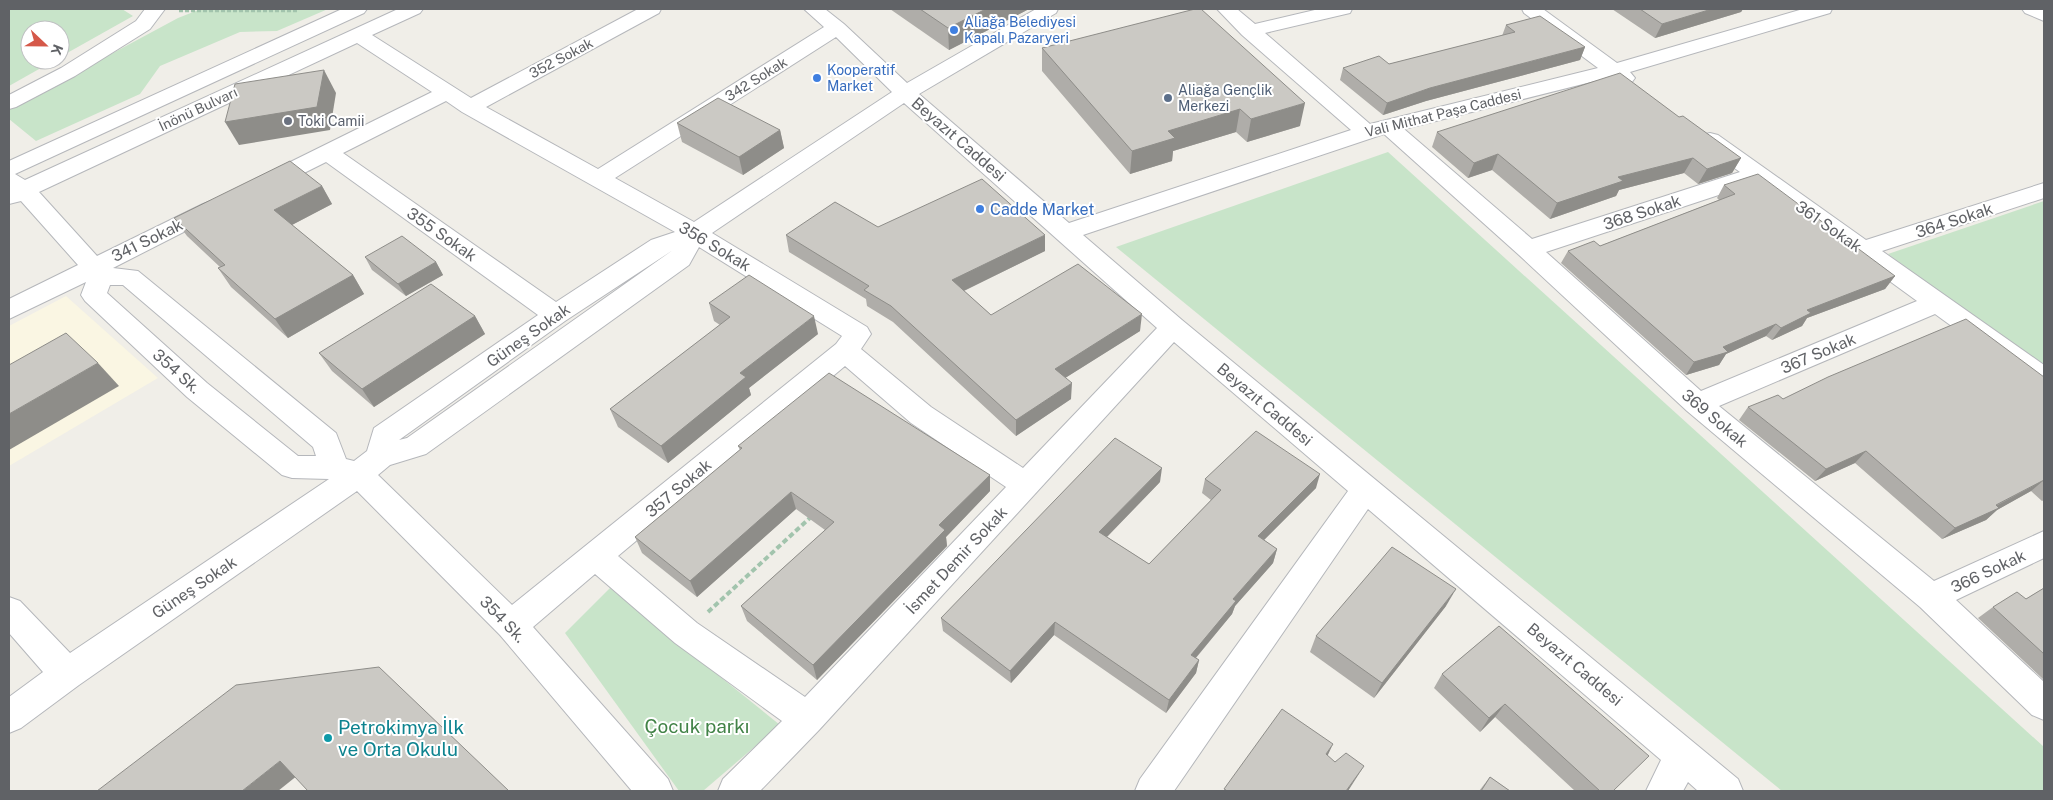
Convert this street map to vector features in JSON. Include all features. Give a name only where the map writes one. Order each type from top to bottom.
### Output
[{"type":"street","name":"İnönü Bulvarı","points":[[9,169],[357,9]]},
{"type":"street","name":"İnönü Bulvarı","points":[[14,189],[413,9]]},
{"type":"street","name":"352 Sokak","points":[[470,107],[652,9]]},
{"type":"street","name":"Beyazıt Caddesi","points":[[812,9],[837,28],[905,93],[1067,232],[1173,327],[1725,791]]},
{"type":"street","name":"Güneş Sokak","points":[[9,717],[358,466],[384,436],[556,315],[660,246],[695,232],[905,93],[1049,9]]},
{"type":"street","name":"369 Sokak","points":[[1226,9],[1249,31],[1378,129],[1528,249],[1697,404],[1931,597],[2044,704]]},
{"type":"street","points":[[1249,31],[1343,9]]},
{"type":"street","points":[[1531,9],[1646,94]]},
{"type":"street","points":[[1760,9],[1781,21]]},
{"type":"street","name":"Vali Mithat Paşa Caddesi","points":[[1067,232],[1378,129],[1615,70],[1823,9]]},
{"type":"street","points":[[2032,9],[2044,15]]},
{"type":"street","points":[[9,103],[68,72],[143,25],[154,10]]},
{"type":"street","name":"342 Sokak","points":[[598,179],[837,28]]},
{"type":"street","name":"356 Sokak","points":[[358,35],[470,107],[695,232],[858,334],[845,351]]},
{"type":"street","name":"341 Sokak","points":[[9,310],[96,272],[236,198],[448,92]]},
{"type":"street","name":"361 Sokak","points":[[1694,128],[1756,175],[1939,302],[2044,379]]},
{"type":"street","name":"355 Sokak","points":[[328,153],[556,315]]},
{"type":"street","name":"368 Sokak","points":[[1528,249],[1756,175]]},
{"type":"street","points":[[14,189],[96,272]]},
{"type":"street","name":"364 Sokak","points":[[1863,250],[2042,193]]},
{"type":"street","name":"Güneş Sokak","points":[[358,466],[416,446],[680,259],[695,232]]},
{"type":"street","name":"354 Sk.","points":[[358,466],[292,467],[197,390],[94,295],[96,272],[129,277],[358,466],[511,625],[655,791]]},
{"type":"street","name":"367 Sokak","points":[[1697,404],[1939,302]]},
{"type":"street","name":"İsmet Demir Sokak","points":[[736,791],[807,719],[1173,327]]},
{"type":"street","points":[[845,351],[921,415],[1026,485]]},
{"type":"street","name":"357 Sokak","points":[[511,625],[845,351]]},
{"type":"street","points":[[1153,791],[1366,489]]},
{"type":"street","name":"366 Sokak","points":[[1931,597],[2044,544]]},
{"type":"street","points":[[596,556],[686,633],[807,719]]},
{"type":"street","points":[[9,611],[67,674]]},
{"type":"street","points":[[1664,791],[1683,755]]},
{"type":"path","points":[[154,10],[299,11]]},
{"type":"path","points":[[686,633],[814,514]]},
{"type":"shaded area","points":[[66,296],[158,378],[9,466],[9,326]]},
{"type":"green space","points":[[9,9],[122,9],[133,16],[70,51],[70,20],[20,20],[20,70],[37,70],[9,86]]},
{"type":"green space","points":[[201,9],[328,9],[277,31],[240,32],[160,66],[140,94],[36,141],[9,119],[9,109],[178,18]]},
{"type":"green space","points":[[1388,152],[2044,747],[2044,791],[1782,791],[1116,247]]},
{"type":"green space","points":[[2044,201],[2044,369],[1888,254]]},
{"type":"green space","name":"Çocuk parkı","points":[[610,588],[780,725],[703,791],[679,791],[565,633]]},
{"type":"building","points":[[920,9],[986,9],[948,28]]},
{"type":"building","name":"Aliağa Gençlik Merkezi","points":[[1201,9],[1305,103],[1251,119],[1240,109],[1168,131],[1175,138],[1132,151],[1042,48]]},
{"type":"building","points":[[1640,9],[1712,9],[1662,24]]},
{"type":"building","points":[[1540,16],[1585,47],[1430,88],[1387,103],[1343,68],[1379,56],[1389,64],[1515,32],[1506,25]]},
{"type":"building","points":[[324,70],[317,107],[225,122],[235,84]]},
{"type":"building","points":[[1620,73],[1679,117],[1683,116],[1741,158],[1707,169],[1693,158],[1618,177],[1623,181],[1557,203],[1498,154],[1474,163],[1437,132]]},
{"type":"building","points":[[718,98],[780,130],[739,157],[677,123]]},
{"type":"building","points":[[290,161],[322,186],[274,210],[353,275],[275,319],[218,268],[225,265],[174,218]]},
{"type":"building","points":[[1758,174],[1895,276],[1807,310],[1811,313],[1781,328],[1776,324],[1723,347],[1728,352],[1694,362],[1568,251],[1594,241],[1600,246],[1735,194],[1724,185]]},
{"type":"building","points":[[982,179],[1045,235],[952,280],[991,315],[1078,264],[1142,314],[1055,369],[1072,383],[1016,420],[891,306],[864,290],[869,286],[786,235],[835,202],[878,227]]},
{"type":"building","points":[[402,236],[436,262],[398,284],[365,257]]},
{"type":"building","points":[[749,275],[814,316],[740,373],[746,377],[661,446],[610,409],[730,317],[709,303]]},
{"type":"building","points":[[431,284],[475,316],[362,389],[319,353]]},
{"type":"building","points":[[1966,319],[2044,377],[2044,480],[1996,505],[1999,508],[1955,528],[1866,451],[1826,469],[1748,407],[1778,395],[1783,399],[1828,377]]},
{"type":"building","points":[[66,333],[98,363],[9,414],[9,365]]},
{"type":"building","points":[[829,373],[990,475],[939,525],[945,530],[813,665],[741,606],[834,522],[791,492],[690,581],[635,537],[742,448],[738,446]]},
{"type":"building","points":[[1256,431],[1320,474],[1258,536],[1277,549],[1233,599],[1236,601],[1191,655],[1199,660],[1169,700],[1055,622],[1010,671],[941,618],[1115,438],[1162,468],[1099,532],[1149,564],[1221,490],[1205,479]]},
{"type":"building","points":[[1392,547],[1456,589],[1382,683],[1316,636]]},
{"type":"building","points":[[2044,588],[2044,654],[1993,607],[2017,592],[2026,599]]},
{"type":"building","points":[[1499,626],[1649,756],[1613,791],[1600,791],[1505,704],[1489,718],[1442,674]]},
{"type":"building","name":"Petrokimya İlk ve Orta Okulu","points":[[379,667],[509,791],[308,791],[280,761],[242,791],[97,791],[236,685]]},
{"type":"building","points":[[1282,709],[1333,744],[1326,754],[1335,762],[1346,753],[1364,766],[1346,791],[1225,791],[1224,789]]},
{"type":"building","points":[[1490,777],[1510,791],[1481,791]]},
{"type":"place","name":"Aliağa Belediyesi Kapalı Pazaryeri","points":[[954,30]]},
{"type":"place","name":"Kooperatif Market","points":[[817,78]]},
{"type":"place","name":"Aliağa Gençlik Merkezi","points":[[1168,98]]},
{"type":"place","name":"Toki Camii","points":[[288,121]]},
{"type":"place","name":"Cadde Market","points":[[980,209]]},
{"type":"place","name":"Petrokimya İlk ve Orta Okulu","points":[[328,738]]}]
